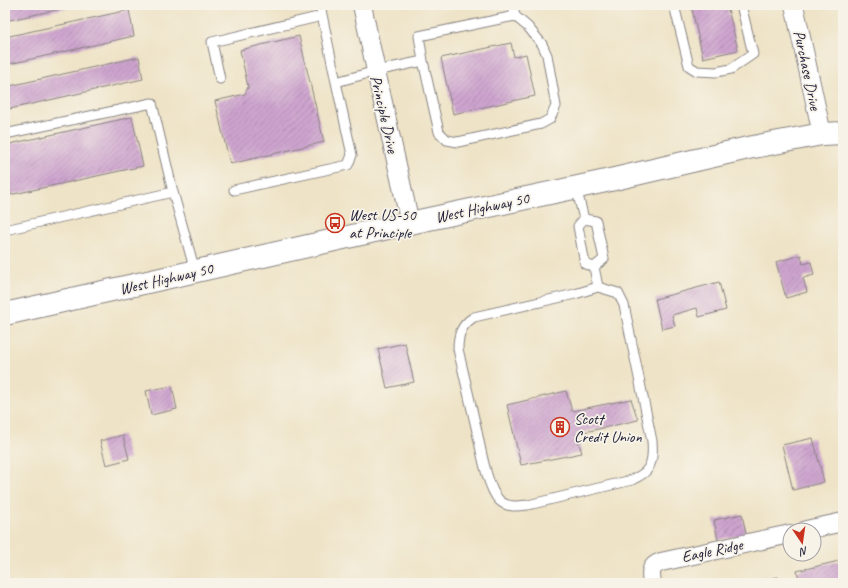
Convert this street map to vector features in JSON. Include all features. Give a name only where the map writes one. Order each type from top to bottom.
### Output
[{"type":"main road","name":"West Highway 50","points":[[5,314],[748,148],[833,133]]},
{"type":"street","name":"Principle Drive","points":[[362,5],[410,223]]},
{"type":"street","name":"Purchase Drive","points":[[794,5],[833,133]]},
{"type":"street","points":[[822,527],[843,522]]},
{"type":"street","name":"Eagle Ridge","points":[[652,583],[650,575],[655,564],[782,536]]},
{"type":"lane","points":[[234,190],[348,165],[352,155],[320,5]]},
{"type":"lane","points":[[513,5],[515,16],[528,27],[542,44],[547,55],[556,106],[550,119],[541,124],[458,142],[448,140],[439,132],[419,36],[515,16]]},
{"type":"lane","points":[[674,5],[689,66],[697,70],[716,72],[731,69],[753,54],[741,5]]},
{"type":"lane","points":[[220,79],[212,42],[322,16]]},
{"type":"lane","points":[[336,82],[376,71],[423,61]]},
{"type":"lane","points":[[5,134],[152,102],[173,192],[195,271]]},
{"type":"lane","points":[[576,187],[584,219]]},
{"type":"lane","points":[[5,230],[173,192]]},
{"type":"lane","points":[[584,219],[578,226],[585,264],[594,267]]},
{"type":"lane","points":[[584,219],[596,222],[604,259],[594,267]]},
{"type":"lane","points":[[594,267],[598,286]]},
{"type":"lane","points":[[598,286],[618,293],[624,305],[652,442],[653,450],[650,464],[646,472],[632,480],[528,505],[508,505],[500,501],[494,495],[485,468],[458,349],[460,333],[467,321],[474,317],[575,294],[598,286]]},
{"type":"building","points":[[5,5],[75,5],[75,6],[5,21]]},
{"type":"building","points":[[691,5],[727,5],[738,50],[703,58]]},
{"type":"building","points":[[129,10],[134,36],[5,65],[5,37]]},
{"type":"building","points":[[299,36],[324,142],[230,164],[215,101],[245,94],[248,87],[240,50]]},
{"type":"building","points":[[511,43],[514,57],[526,54],[535,96],[453,114],[441,58]]},
{"type":"building","points":[[139,57],[143,79],[5,110],[5,87]]},
{"type":"building","points":[[132,117],[143,166],[5,196],[5,145]]},
{"type":"building","points":[[801,255],[803,264],[811,262],[814,275],[803,278],[807,292],[786,298],[776,262]]},
{"type":"building","points":[[719,282],[726,310],[699,317],[697,308],[672,315],[675,326],[662,329],[655,299]]},
{"type":"building","points":[[405,343],[414,382],[387,388],[378,349]]},
{"type":"building","points":[[172,386],[177,409],[151,415],[146,391]]},
{"type":"building","name":"Scott Credit Union","points":[[566,391],[572,411],[631,399],[638,420],[576,434],[582,453],[521,465],[507,405]]},
{"type":"building","points":[[123,435],[129,459],[106,465],[100,441]]},
{"type":"building","points":[[813,438],[824,482],[793,490],[782,445]]},
{"type":"building","points":[[742,514],[746,534],[718,540],[714,520]]},
{"type":"building","points":[[843,560],[843,583],[800,583],[797,571]]},
{"type":"building","points":[[778,577],[780,583],[751,583],[751,582]]},
{"type":"place","name":"West US-50 at Principle","points":[[335,223]]},
{"type":"place","name":"Scott Credit Union","points":[[560,427]]}]
